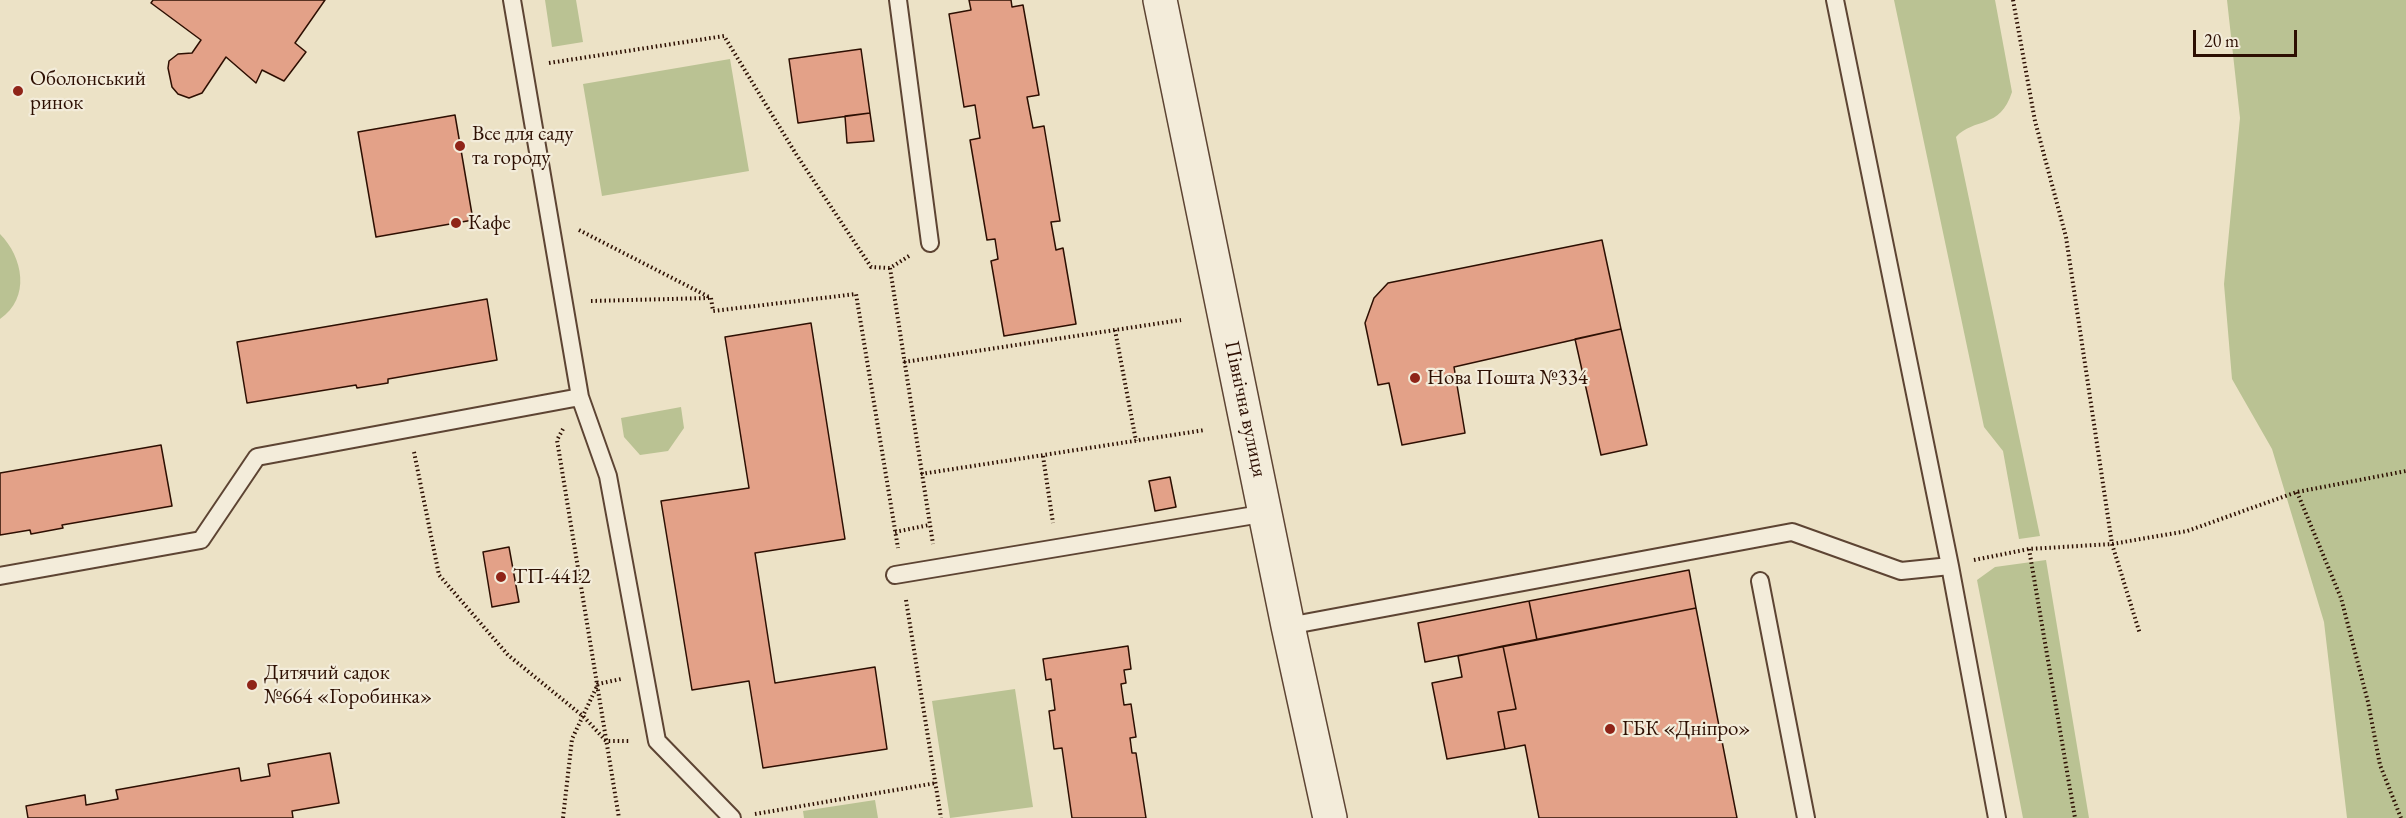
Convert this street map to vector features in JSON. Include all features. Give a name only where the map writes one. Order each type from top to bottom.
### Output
[{"type":"street","name":"Північна вулиця","points":[[1160,0],[1267,513],[1288,626],[1330,818]]},
{"type":"lane","points":[[512,0],[580,397],[608,476],[657,741],[739,817]]},
{"type":"lane","points":[[898,0],[930,243]]},
{"type":"lane","points":[[1835,0],[1950,566],[1997,818]]},
{"type":"lane","points":[[0,576],[201,540],[257,456],[580,397]]},
{"type":"lane","points":[[895,575],[1267,513]]},
{"type":"lane","points":[[1288,626],[1792,532],[1901,572],[1950,566]]},
{"type":"lane","points":[[1760,580],[1806,818]]},
{"type":"path","points":[[2013,0],[2035,121],[2066,237],[2112,544],[2140,634]]},
{"type":"path","points":[[539,65],[724,36],[795,154],[871,267],[890,268],[930,243]]},
{"type":"path","points":[[571,226],[711,298]]},
{"type":"path","points":[[890,268],[937,567]]},
{"type":"path","points":[[711,298],[713,311],[856,294]]},
{"type":"path","points":[[585,301],[711,298]]},
{"type":"path","points":[[904,362],[1181,320]]},
{"type":"path","points":[[1115,330],[1136,441]]},
{"type":"path","points":[[580,397],[557,440],[619,818]]},
{"type":"path","points":[[410,428],[438,575],[508,655],[584,717],[606,741],[657,741]]},
{"type":"path","points":[[921,474],[1205,430]]},
{"type":"path","points":[[1043,456],[1057,548]]},
{"type":"path","points":[[1950,566],[2029,549],[2112,544],[2187,531],[2297,492],[2406,471]]},
{"type":"path","points":[[2297,492],[2341,598],[2368,702],[2380,765],[2400,818]]},
{"type":"path","points":[[895,532],[929,525]]},
{"type":"path","points":[[2029,549],[2075,818]]},
{"type":"path","points":[[598,684],[645,673]]},
{"type":"path","points":[[563,818],[572,739],[598,684]]},
{"type":"path","points":[[739,817],[936,783]]},
{"type":"green space","points":[[545,0],[576,0],[583,42],[552,47]]},
{"type":"green space","points":[[1894,0],[1995,0],[2012,92],[2007,104],[1994,118],[1963,131],[1956,137],[2040,536],[2019,539],[2003,451],[1984,427]]},
{"type":"green space","points":[[2227,0],[2406,0],[2406,818],[2347,818],[2324,622],[2272,449],[2232,379],[2224,284],[2240,118]]},
{"type":"green space","points":[[730,59],[749,171],[602,196],[583,84]]},
{"type":"green space","points":[[0,234],[8,243],[18,265],[20,289],[10,310],[0,319]]},
{"type":"green space","points":[[681,407],[684,428],[668,451],[640,455],[624,437],[621,418]]},
{"type":"green space","points":[[2046,560],[2089,818],[2023,818],[1977,580],[1995,567]]},
{"type":"green space","points":[[1015,689],[1033,807],[950,818],[932,701]]},
{"type":"green space","points":[[875,800],[878,818],[804,818],[803,811]]},
{"type":"building","points":[[153,0],[325,0],[295,43],[306,52],[284,81],[262,70],[256,83],[226,57],[202,93],[189,98],[178,94],[172,87],[169,61],[178,54],[192,53],[201,40],[151,3]]},
{"type":"building","points":[[969,0],[1011,0],[1012,7],[1023,5],[1039,95],[1027,97],[1033,128],[1044,126],[1060,221],[1051,222],[1056,250],[1063,248],[1076,324],[1004,336],[991,261],[998,259],[995,239],[987,240],[970,140],[980,138],[975,105],[964,107],[949,14],[971,10]]},
{"type":"building","points":[[861,49],[870,113],[798,123],[789,59]]},
{"type":"building","points":[[870,113],[874,141],[847,143],[845,116]]},
{"type":"building","points":[[455,115],[473,220],[376,237],[358,132]]},
{"type":"building","points":[[1602,240],[1621,329],[1454,367],[1465,433],[1402,445],[1389,383],[1378,385],[1365,323],[1374,298],[1388,283]]},
{"type":"building","points":[[487,299],[497,360],[388,379],[388,383],[357,388],[356,385],[247,403],[237,342]]},
{"type":"building","points":[[811,323],[845,539],[755,553],[775,683],[875,667],[887,749],[763,768],[749,681],[692,690],[661,501],[749,488],[725,337]]},
{"type":"building","points":[[1621,329],[1647,445],[1601,455],[1575,339]]},
{"type":"building","points":[[161,445],[172,506],[62,525],[63,528],[31,534],[30,530],[0,535],[0,473]]},
{"type":"building","points":[[1170,477],[1176,507],[1155,511],[1149,481]]},
{"type":"building","name":"ТП-4412","points":[[509,547],[519,602],[492,607],[483,552]]},
{"type":"building","points":[[1689,570],[1696,608],[1537,640],[1529,601]]},
{"type":"building","points":[[1529,601],[1537,640],[1425,662],[1418,623]]},
{"type":"building","name":"ГБК «Дніпро»","points":[[1696,608],[1737,818],[1539,818],[1525,745],[1505,749],[1498,712],[1516,709],[1503,646]]},
{"type":"building","points":[[1128,646],[1131,669],[1124,670],[1126,683],[1121,684],[1124,705],[1131,704],[1136,737],[1130,738],[1132,753],[1136,753],[1146,818],[1072,818],[1062,748],[1054,749],[1049,711],[1055,710],[1051,679],[1046,680],[1043,659]]},
{"type":"building","points":[[1503,646],[1516,709],[1498,712],[1505,749],[1447,759],[1432,683],[1462,677],[1458,656]]},
{"type":"building","points":[[330,753],[339,803],[292,811],[293,818],[28,818],[26,806],[85,795],[86,805],[118,799],[116,790],[239,768],[241,781],[270,776],[268,764]]},
{"type":"place","name":"Оболонський ринок","points":[[18,91]]},
{"type":"place","name":"Все для саду та городу","points":[[460,146]]},
{"type":"place","name":"Кафе","points":[[456,223]]},
{"type":"place","name":"Нова Пошта №334","points":[[1415,378]]},
{"type":"place","name":"ТП-4412","points":[[501,577]]},
{"type":"place","name":"Дитячий садок №664 «Горобинка»","points":[[252,685]]},
{"type":"place","name":"ГБК «Дніпро»","points":[[1610,729]]}]
